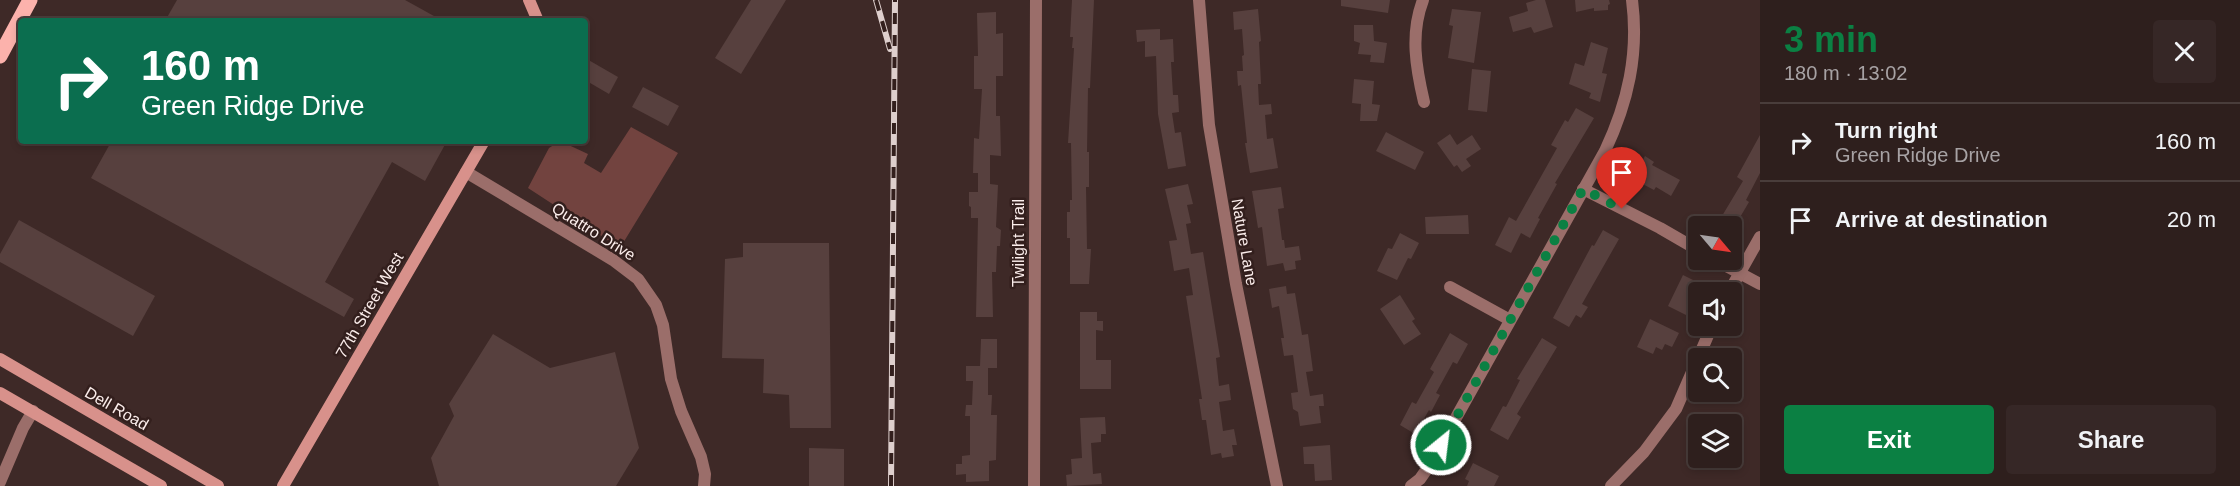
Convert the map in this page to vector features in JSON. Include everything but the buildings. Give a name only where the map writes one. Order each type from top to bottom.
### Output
[{"type":"main road","points":[[0,43],[28,0]]},
{"type":"main road","points":[[19,18],[28,0]]},
{"type":"main road","points":[[0,56],[18,20]]},
{"type":"street","points":[[529,0],[536,18]]},
{"type":"street","name":"Twilight Trail","points":[[1034,486],[1036,0]]},
{"type":"street","name":"Nature Lane","points":[[1199,0],[1209,125],[1236,284],[1277,486]]},
{"type":"street","points":[[1423,0],[1416,30],[1415,54],[1424,102]]},
{"type":"street","points":[[1411,486],[1420,479],[1429,466],[1620,119],[1629,85],[1634,50],[1632,0]]},
{"type":"street","name":"77th Street West","points":[[283,486],[482,144]]},
{"type":"street","name":"Quattro Drive","points":[[466,172],[614,260],[638,279],[656,305],[663,325],[671,379],[701,457],[705,474],[704,486]]},
{"type":"street","points":[[1583,189],[1688,245]]},
{"type":"street","points":[[1734,282],[1760,237]]},
{"type":"street","points":[[1733,270],[1760,284]]},
{"type":"street","points":[[1450,287],[1510,320]]},
{"type":"street","points":[[1611,486],[1644,453],[1676,409],[1708,336]]},
{"type":"street","name":"Dell Road","points":[[0,359],[218,486]]},
{"type":"street","points":[[0,393],[161,486]]},
{"type":"street","points":[[0,482],[23,428],[33,411]]},
{"type":"shaded area","points":[[631,127],[678,153],[620,248],[528,188],[549,148],[555,144],[566,144],[588,154],[584,163],[601,173]]},
{"type":"railway","points":[[876,0],[890,49]]},
{"type":"railway","points":[[891,486],[895,0]]},
{"type":"route","points":[[1441,445],[1583,189],[1622,209]]}]
